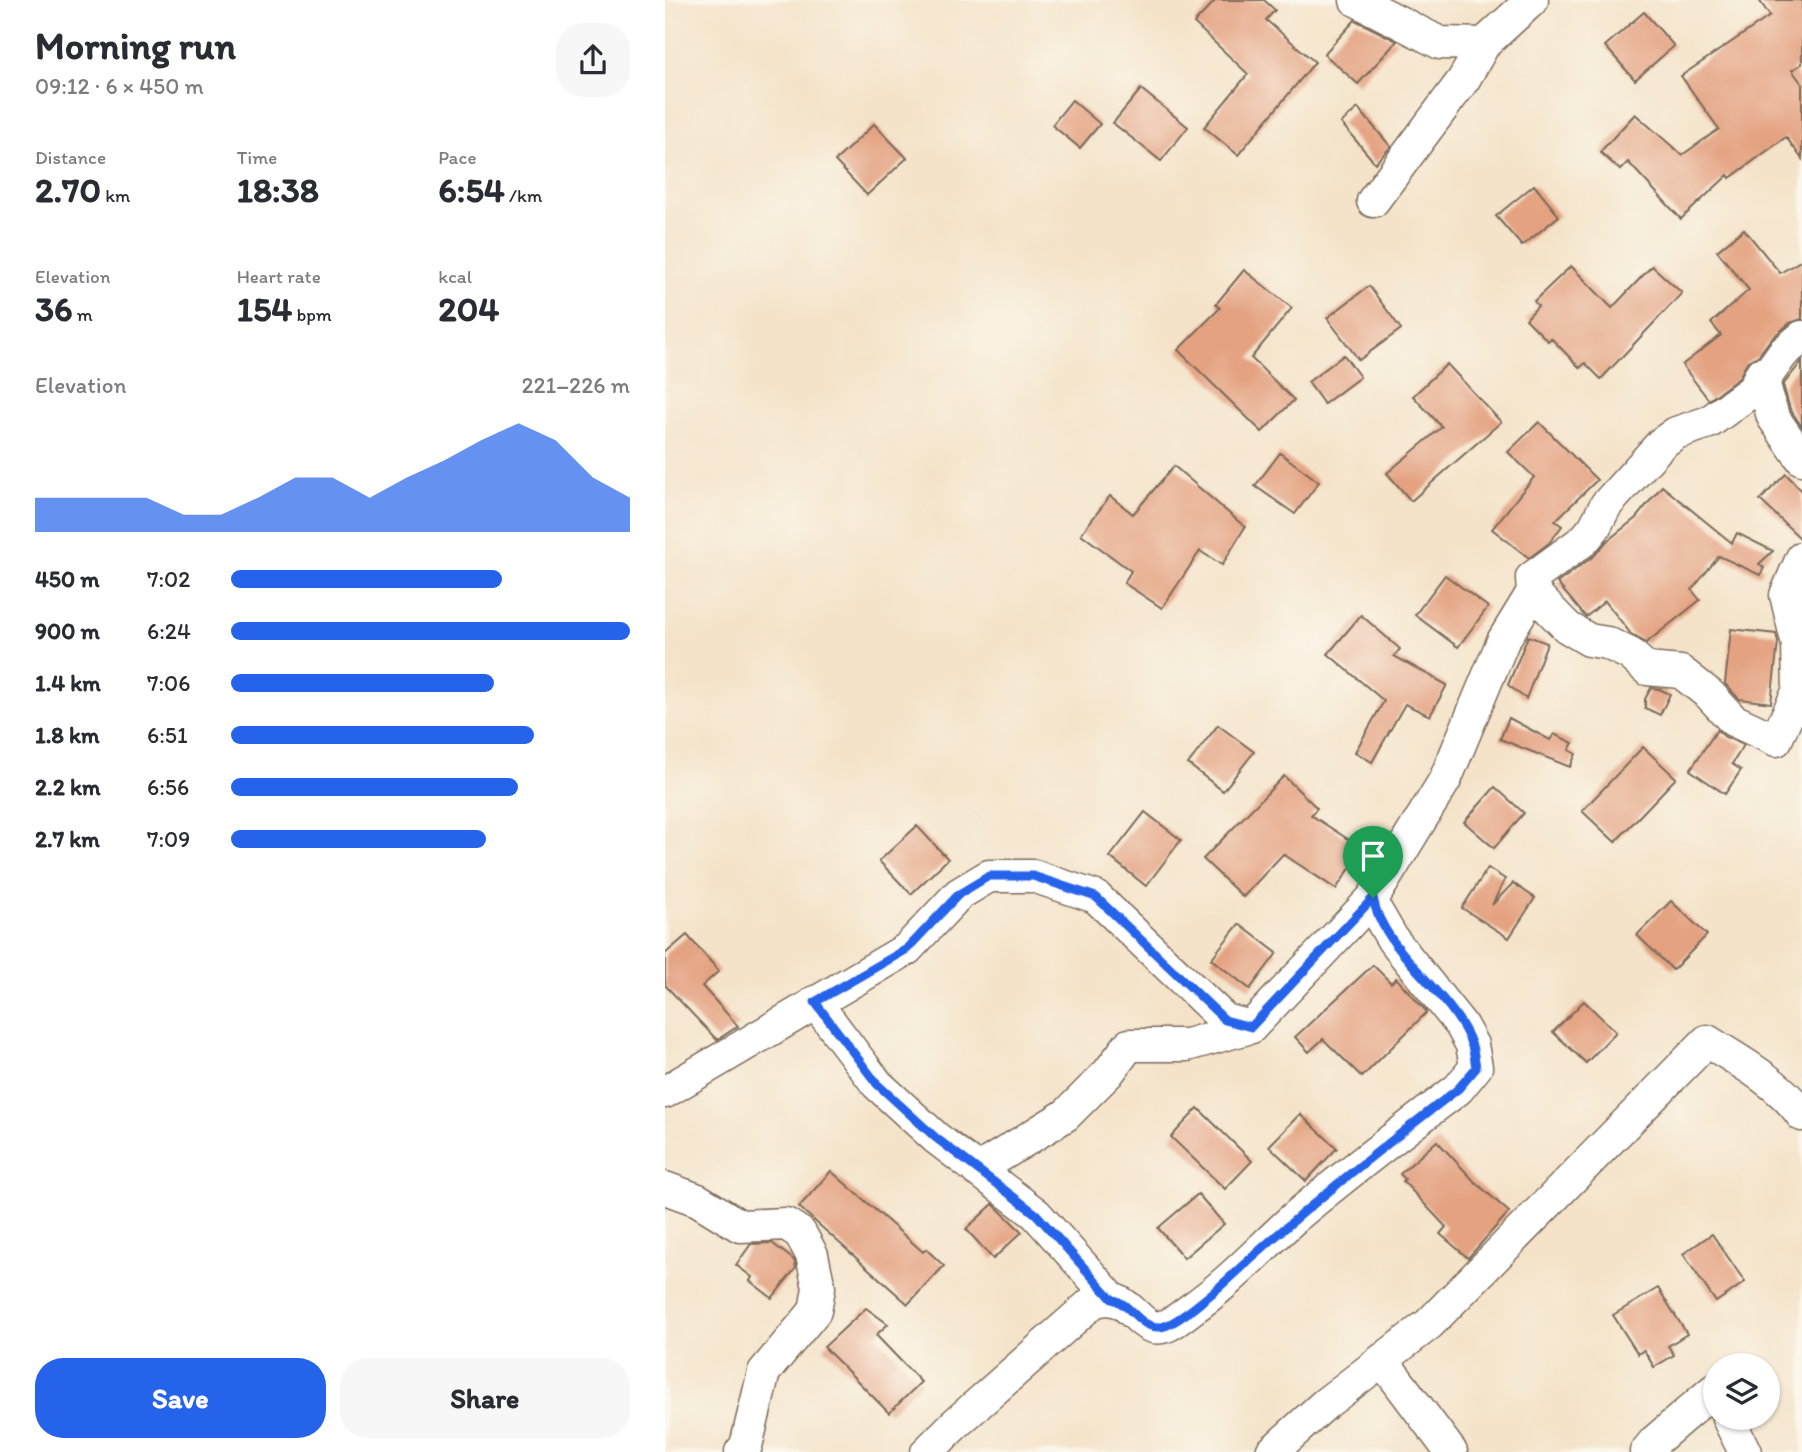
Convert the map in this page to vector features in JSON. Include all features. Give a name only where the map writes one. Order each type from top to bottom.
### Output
[{"type":"street","points":[[1356,0],[1440,43],[1484,44]]},
{"type":"street","points":[[1373,201],[1464,79],[1484,44],[1532,0]]},
{"type":"street","points":[[1761,374],[1768,374],[1783,353],[1802,337]]},
{"type":"street","points":[[1761,374],[1773,417],[1802,459]]},
{"type":"street","points":[[977,1170],[1066,1115],[1108,1073],[1129,1045],[1187,1045],[1251,1027],[1373,898],[1445,779],[1503,641],[1533,592],[1532,578],[1584,540],[1606,505],[1662,443],[1676,433],[1709,422],[1753,390],[1761,374]]},
{"type":"street","points":[[1533,592],[1567,627],[1589,639],[1607,643],[1630,654],[1647,668],[1681,672],[1710,695],[1733,720],[1776,740],[1799,690],[1798,645],[1786,595],[1802,558]]},
{"type":"street","points":[[665,1092],[907,949],[959,894],[989,876],[1033,876],[1096,897],[1225,1020],[1251,1027]]},
{"type":"street","points":[[927,1452],[954,1424],[1085,1308],[1103,1299],[1112,1299],[1122,1302],[1150,1326],[1169,1325],[1209,1297],[1295,1218],[1468,1079],[1476,1068],[1472,1045],[1461,1025],[1393,940],[1375,909],[1373,898]]},
{"type":"street","points":[[815,1002],[877,1084],[936,1138],[1036,1214],[1112,1299]]},
{"type":"street","points":[[1272,1452],[1325,1404],[1429,1324],[1707,1041],[1749,1067],[1795,1104],[1802,1115]]},
{"type":"street","points":[[665,1188],[698,1200],[740,1226],[786,1224],[800,1233],[812,1255],[819,1288],[815,1311],[764,1372],[746,1446],[741,1452]]},
{"type":"street","points":[[1382,1360],[1451,1452]]},
{"type":"street","points":[[1646,1452],[1703,1400]]},
{"type":"street","points":[[1734,1430],[1745,1452]]},
{"type":"building","points":[[1216,0],[1264,0],[1275,10],[1266,20],[1315,62],[1238,155],[1204,127],[1248,74],[1194,23]]},
{"type":"building","points":[[1759,0],[1802,0],[1802,64],[1792,70],[1802,84],[1802,159],[1786,137],[1730,178],[1728,175],[1681,219],[1628,162],[1620,170],[1600,152],[1635,114],[1682,155],[1719,129],[1681,76],[1770,16]]},
{"type":"building","points":[[1644,12],[1674,46],[1635,80],[1605,46]]},
{"type":"building","points":[[1355,20],[1397,41],[1358,84],[1324,54]]},
{"type":"building","points":[[1141,89],[1188,127],[1161,161],[1113,123]]},
{"type":"building","points":[[1072,100],[1100,124],[1080,148],[1052,125]]},
{"type":"building","points":[[1358,108],[1391,147],[1375,163],[1341,123]]},
{"type":"building","points":[[874,124],[907,158],[867,195],[835,161]]},
{"type":"building","points":[[1534,185],[1559,216],[1522,246],[1496,216]]},
{"type":"building","points":[[1744,229],[1780,273],[1802,260],[1802,319],[1790,323],[1771,339],[1758,356],[1747,362],[1739,378],[1709,400],[1682,365],[1721,335],[1711,323],[1749,290],[1717,251]]},
{"type":"building","points":[[1571,266],[1612,308],[1652,266],[1682,293],[1601,379],[1585,363],[1580,368],[1551,338],[1548,341],[1526,319],[1538,306],[1534,301]]},
{"type":"building","points":[[1244,270],[1292,308],[1251,358],[1294,400],[1262,432],[1178,350],[1220,308],[1216,304]]},
{"type":"building","points":[[1369,286],[1401,329],[1359,360],[1327,318]]},
{"type":"building","points":[[1344,355],[1360,377],[1324,404],[1308,382]]},
{"type":"building","points":[[1802,361],[1802,427],[1790,409],[1783,385]]},
{"type":"building","points":[[1447,364],[1501,422],[1411,501],[1387,473],[1442,427],[1413,396]]},
{"type":"building","points":[[1539,422],[1597,480],[1555,521],[1562,526],[1549,543],[1529,558],[1492,529],[1534,477],[1508,452]]},
{"type":"building","points":[[1280,453],[1319,482],[1295,514],[1255,486]]},
{"type":"building","points":[[1174,466],[1245,527],[1222,565],[1200,551],[1162,608],[1124,583],[1131,571],[1081,534],[1110,496],[1133,514]]},
{"type":"building","points":[[1786,474],[1802,491],[1802,540],[1760,500]]},
{"type":"building","points":[[1662,486],[1732,543],[1737,533],[1773,551],[1759,564],[1764,568],[1760,575],[1719,556],[1692,590],[1700,600],[1646,643],[1631,634],[1605,601],[1586,617],[1557,583],[1595,555],[1607,541],[1636,518]]},
{"type":"building","points":[[1445,575],[1488,607],[1458,647],[1415,615]]},
{"type":"building","points":[[1361,615],[1400,649],[1394,656],[1447,685],[1430,716],[1405,704],[1372,762],[1355,752],[1384,701],[1328,654]]},
{"type":"building","points":[[1731,629],[1776,634],[1778,642],[1771,703],[1739,699],[1725,684]]},
{"type":"building","points":[[1528,636],[1547,643],[1526,699],[1508,685]]},
{"type":"building","points":[[1651,688],[1670,694],[1660,715],[1645,708],[1645,699]]},
{"type":"building","points":[[1509,718],[1550,740],[1554,734],[1573,743],[1569,750],[1576,754],[1570,767],[1500,739]]},
{"type":"building","points":[[1218,725],[1254,752],[1223,791],[1188,764]]},
{"type":"building","points":[[1717,730],[1725,737],[1744,745],[1732,764],[1741,770],[1725,794],[1690,770]]},
{"type":"building","points":[[1643,747],[1676,778],[1615,842],[1582,811]]},
{"type":"building","points":[[1284,776],[1317,808],[1311,815],[1363,849],[1336,889],[1283,854],[1243,897],[1203,859]]},
{"type":"building","points":[[1495,787],[1524,813],[1494,848],[1464,822]]},
{"type":"building","points":[[1145,812],[1181,840],[1146,886],[1110,857]]},
{"type":"building","points":[[917,826],[948,859],[911,894],[879,861]]},
{"type":"building","points":[[1488,868],[1505,879],[1492,905],[1513,883],[1535,898],[1509,938],[1462,908]]},
{"type":"building","points":[[1671,901],[1707,935],[1673,970],[1637,935]]},
{"type":"building","points":[[1239,924],[1277,953],[1250,989],[1211,959]]},
{"type":"building","points":[[687,935],[719,971],[702,986],[738,1026],[717,1040],[665,985],[665,954]]},
{"type":"building","points":[[1373,965],[1391,983],[1396,978],[1427,1012],[1362,1077],[1323,1039],[1309,1052],[1295,1037]]},
{"type":"building","points":[[1584,1001],[1616,1032],[1586,1063],[1553,1032]]},
{"type":"building","points":[[1198,1108],[1252,1161],[1225,1189],[1171,1137]]},
{"type":"building","points":[[1300,1114],[1337,1148],[1306,1181],[1269,1146]]},
{"type":"building","points":[[1437,1141],[1474,1181],[1509,1212],[1468,1258],[1440,1234],[1446,1227],[1403,1181],[1405,1179],[1400,1174]]},
{"type":"building","points":[[831,1171],[923,1252],[926,1249],[944,1266],[908,1304],[799,1207]]},
{"type":"building","points":[[1198,1194],[1224,1224],[1184,1258],[1158,1228]]},
{"type":"building","points":[[993,1204],[1022,1232],[993,1259],[966,1229]]},
{"type":"building","points":[[1712,1234],[1745,1282],[1716,1302],[1683,1254]]},
{"type":"building","points":[[772,1243],[794,1260],[796,1268],[772,1298],[750,1281],[752,1277],[736,1265],[751,1244]]},
{"type":"building","points":[[1658,1288],[1687,1334],[1668,1346],[1674,1355],[1654,1367],[1644,1350],[1638,1354],[1613,1315]]},
{"type":"building","points":[[866,1308],[888,1324],[876,1335],[921,1382],[889,1413],[824,1347]]},
{"type":"route","points":[[989,876],[1033,876],[1096,897],[1225,1020],[1251,1027],[1373,898],[1375,909],[1393,940],[1461,1025],[1472,1045],[1476,1068],[1458,1089],[1295,1218],[1209,1297],[1169,1325],[1160,1327],[1150,1326],[1122,1302],[1112,1299],[1036,1214],[936,1138],[877,1084],[815,1002],[907,949],[959,894],[989,876]]}]
